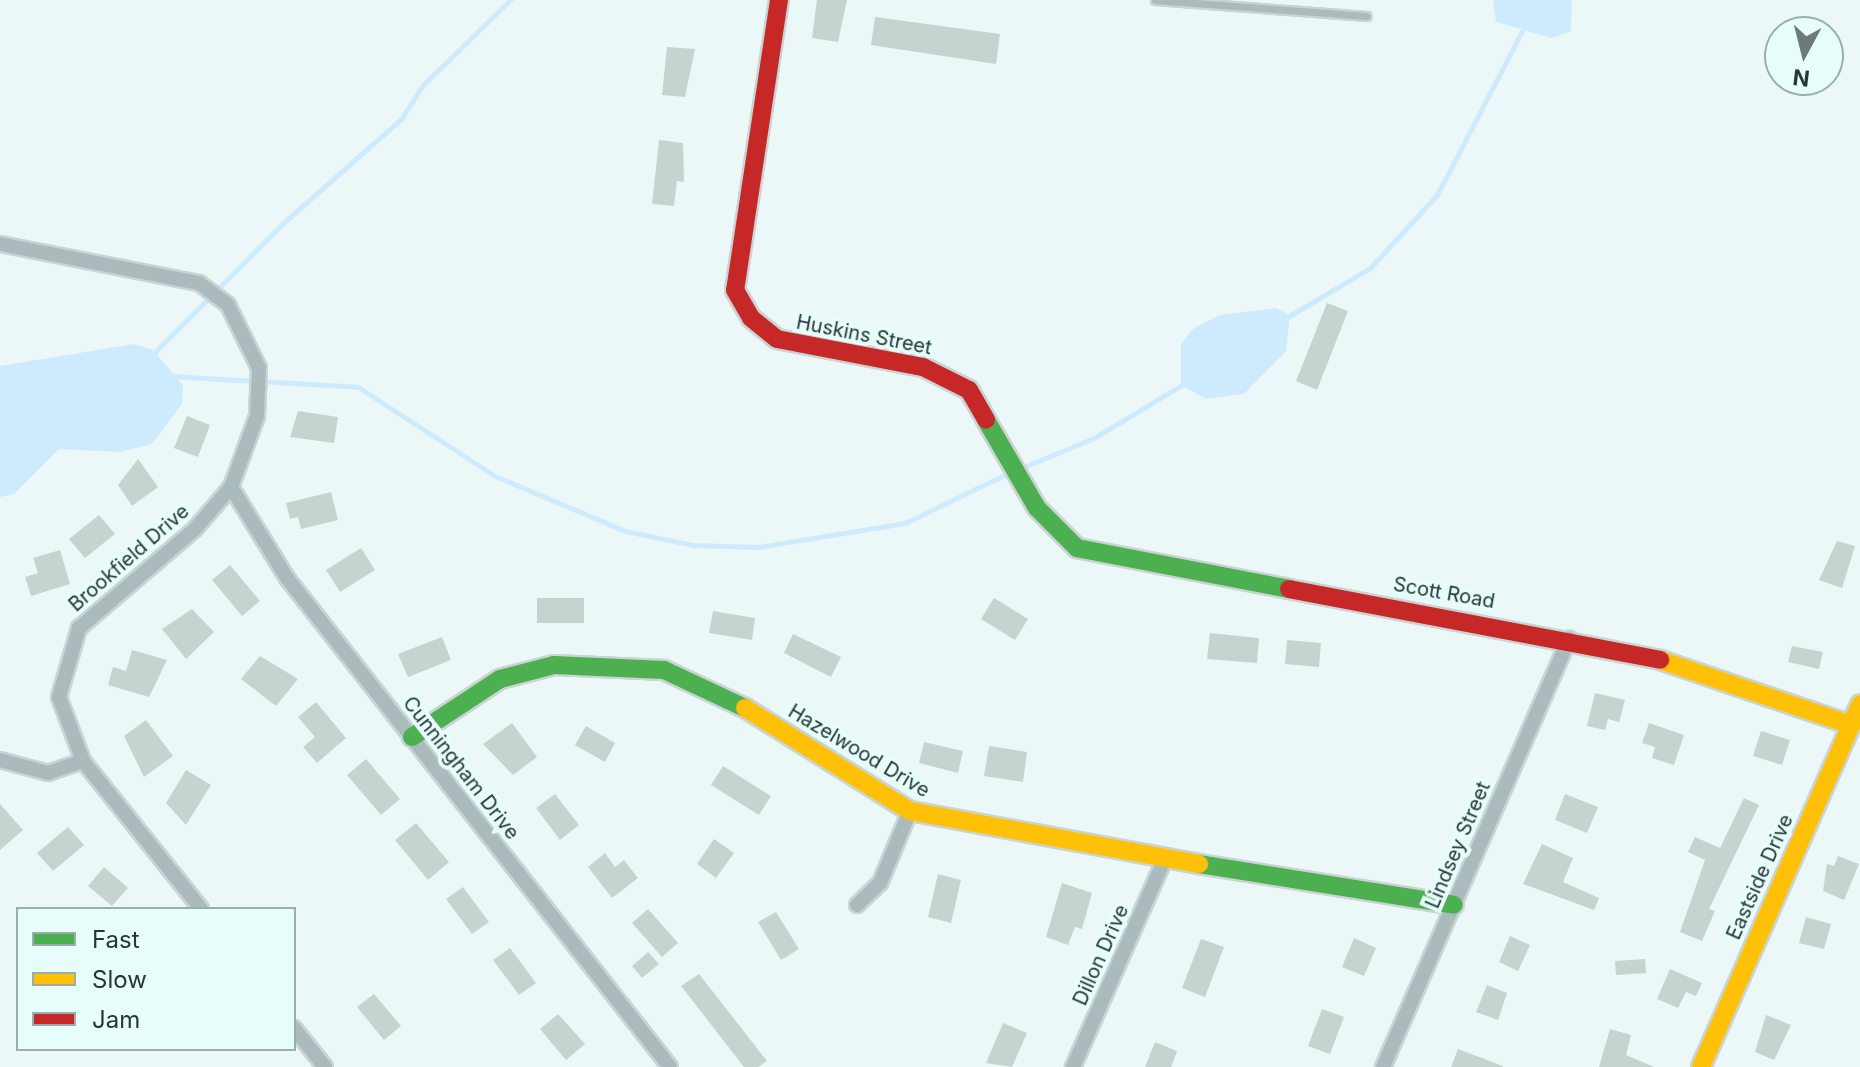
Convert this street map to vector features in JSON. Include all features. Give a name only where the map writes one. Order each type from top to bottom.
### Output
[{"type":"street","name":"Huskins Street","points":[[779,0],[735,290],[751,318],[777,339],[923,367],[969,390],[1037,508]]},
{"type":"street","name":"Brookfield Drive","points":[[0,244],[165,272],[228,305],[259,368],[257,416],[231,487],[195,529],[79,628],[59,697],[83,761],[199,907]]},
{"type":"street","name":"Cunningham Drive","points":[[231,487],[287,578],[670,1067]]},
{"type":"street","name":"Scott Road","points":[[1037,508],[1054,532],[1104,557],[1569,639],[1665,661],[1851,725]]},
{"type":"street","name":"Lindsey Street","points":[[1383,1067],[1569,639]]},
{"type":"street","name":"Hazelwood Drive","points":[[412,737],[500,679],[554,665],[623,664],[716,690],[910,811],[1165,858],[1454,905]]},
{"type":"street","name":"Eastside Drive","points":[[1701,1067],[1860,704]]},
{"type":"street","points":[[0,760],[48,773],[83,761]]},
{"type":"street","points":[[857,905],[880,883],[910,811]]},
{"type":"street","name":"Dillon Drive","points":[[1073,1067],[1165,858]]},
{"type":"street","points":[[296,1031],[325,1067]]},
{"type":"lane","points":[[1155,0],[1366,16]]},
{"type":"water","points":[[1493,0],[1572,0],[1571,31],[1552,38],[1496,22]]},
{"type":"water","points":[[1276,308],[1290,315],[1286,351],[1244,394],[1206,399],[1181,385],[1181,344],[1194,328],[1220,315]]},
{"type":"water","points":[[134,344],[153,350],[183,385],[182,404],[152,444],[120,452],[59,449],[14,494],[0,497],[0,366]]},
{"type":"building","points":[[817,0],[847,0],[838,42],[812,38]]},
{"type":"building","points":[[875,17],[1000,34],[996,64],[871,45]]},
{"type":"building","points":[[667,47],[695,49],[685,97],[662,95]]},
{"type":"building","points":[[659,140],[683,143],[684,182],[677,181],[674,206],[652,204]]},
{"type":"building","points":[[1327,303],[1348,311],[1317,390],[1296,381]]},
{"type":"building","points":[[298,411],[338,417],[334,443],[290,437]]},
{"type":"building","points":[[187,416],[210,425],[198,457],[174,448]]},
{"type":"building","points":[[138,459],[158,487],[132,506],[118,485]]},
{"type":"building","points":[[331,492],[338,520],[301,529],[298,517],[290,519],[286,503]]},
{"type":"building","points":[[99,515],[115,534],[85,558],[69,539]]},
{"type":"building","points":[[1837,541],[1855,546],[1842,588],[1819,580]]},
{"type":"building","points":[[361,548],[375,570],[340,592],[326,570]]},
{"type":"building","points":[[60,550],[70,584],[31,596],[25,577],[38,573],[33,558]]},
{"type":"building","points":[[230,565],[260,601],[242,616],[212,580]]},
{"type":"building","points":[[537,598],[584,598],[584,623],[537,623]]},
{"type":"building","points":[[994,598],[1028,619],[1015,640],[981,619]]},
{"type":"building","points":[[192,609],[214,632],[186,659],[162,629]]},
{"type":"building","points":[[713,611],[755,618],[752,640],[709,633]]},
{"type":"building","points":[[1210,633],[1259,638],[1257,663],[1207,659]]},
{"type":"building","points":[[793,634],[841,657],[831,677],[784,653]]},
{"type":"building","points":[[442,637],[451,660],[408,677],[398,654]]},
{"type":"building","points":[[1287,640],[1321,643],[1319,667],[1285,664]]},
{"type":"building","points":[[1792,646],[1823,652],[1819,669],[1788,662]]},
{"type":"building","points":[[132,650],[167,660],[149,697],[108,685],[113,667],[126,671]]},
{"type":"building","points":[[260,656],[298,679],[276,706],[241,679]]},
{"type":"building","points":[[1595,693],[1625,700],[1619,722],[1608,719],[1605,730],[1587,726]]},
{"type":"building","points":[[316,702],[346,738],[317,763],[303,747],[315,737],[298,717]]},
{"type":"building","points":[[146,720],[173,756],[144,777],[124,736]]},
{"type":"building","points":[[512,723],[537,757],[513,775],[483,744]]},
{"type":"building","points":[[1649,723],[1684,735],[1674,765],[1652,758],[1655,747],[1642,743]]},
{"type":"building","points":[[586,726],[615,743],[605,762],[575,745]]},
{"type":"building","points":[[1761,731],[1790,740],[1782,765],[1753,756]]},
{"type":"building","points":[[924,742],[963,751],[958,773],[919,763]]},
{"type":"building","points":[[989,746],[1027,752],[1023,782],[984,776]]},
{"type":"building","points":[[366,759],[400,799],[381,815],[347,775]]},
{"type":"building","points":[[723,766],[771,796],[759,815],[711,785]]},
{"type":"building","points":[[186,770],[211,785],[186,825],[166,803]]},
{"type":"building","points":[[555,794],[579,825],[560,840],[536,808]]},
{"type":"building","points":[[1565,794],[1598,807],[1587,833],[1555,820]]},
{"type":"building","points":[[1744,798],[1759,805],[1709,909],[1715,911],[1702,941],[1680,932],[1705,860],[1688,852],[1695,837],[1720,848]]},
{"type":"building","points":[[0,804],[23,830],[0,850]]},
{"type":"building","points":[[416,823],[449,862],[428,880],[395,840]]},
{"type":"building","points":[[68,827],[84,845],[53,871],[37,853]]},
{"type":"building","points":[[714,839],[734,853],[716,878],[697,864]]},
{"type":"building","points":[[1542,844],[1573,858],[1563,882],[1599,898],[1594,910],[1523,884]]},
{"type":"building","points":[[605,853],[615,867],[624,860],[638,878],[612,898],[588,867]]},
{"type":"building","points":[[1838,856],[1859,864],[1844,900],[1823,891],[1827,864],[1834,866]]},
{"type":"building","points":[[104,867],[128,888],[112,906],[88,886]]},
{"type":"building","points":[[938,874],[961,880],[951,923],[928,917]]},
{"type":"building","points":[[1062,883],[1092,893],[1082,929],[1075,927],[1068,945],[1046,937]]},
{"type":"building","points":[[463,887],[489,922],[472,934],[446,899]]},
{"type":"building","points":[[648,909],[678,943],[662,957],[632,923]]},
{"type":"building","points":[[776,912],[799,949],[781,960],[758,922]]},
{"type":"building","points":[[1806,917],[1831,924],[1824,949],[1799,943]]},
{"type":"building","points":[[1510,936],[1530,945],[1518,971],[1499,962]]},
{"type":"building","points":[[1354,938],[1376,948],[1364,976],[1342,967]]},
{"type":"building","points":[[1201,939],[1224,947],[1205,997],[1182,988]]},
{"type":"building","points":[[510,948],[536,983],[519,995],[493,960]]},
{"type":"building","points":[[648,952],[659,964],[642,978],[632,966]]},
{"type":"building","points":[[1645,959],[1646,973],[1616,975],[1615,961]]},
{"type":"building","points":[[1670,969],[1702,983],[1696,996],[1686,992],[1678,1008],[1657,999]]},
{"type":"building","points":[[699,974],[767,1061],[758,1067],[744,1067],[681,986]]},
{"type":"building","points":[[1487,985],[1507,993],[1498,1020],[1476,1012]]},
{"type":"building","points":[[374,994],[401,1026],[384,1040],[357,1007]]},
{"type":"building","points":[[1322,1009],[1344,1017],[1330,1054],[1308,1046]]},
{"type":"building","points":[[558,1014],[585,1044],[566,1060],[540,1029]]},
{"type":"building","points":[[1766,1015],[1791,1025],[1774,1060],[1755,1052]]},
{"type":"building","points":[[1003,1023],[1027,1033],[1012,1067],[986,1063]]},
{"type":"building","points":[[1610,1029],[1631,1035],[1626,1055],[1654,1067],[1599,1067]]},
{"type":"building","points":[[1155,1042],[1177,1051],[1171,1067],[1145,1067]]},
{"type":"building","points":[[1458,1049],[1503,1066],[1503,1067],[1451,1067]]},
{"type":"waterway","points":[[152,355],[282,224],[401,119],[423,85],[510,0]]},
{"type":"waterway","points":[[1286,318],[1370,268],[1437,195],[1525,25]]},
{"type":"waterway","points":[[170,376],[358,387],[495,476],[625,531],[693,545],[758,547],[905,523],[1010,472]]},
{"type":"waterway","points":[[1019,469],[1094,438],[1187,382]]},
{"type":"traffic: fast","points":[[986,420],[1037,508],[1077,548],[1289,589]]},
{"type":"traffic: fast","points":[[412,737],[500,679],[554,665],[664,670],[745,708]]},
{"type":"traffic: fast","points":[[1199,864],[1454,905]]},
{"type":"traffic: slow","points":[[1660,660],[1851,725]]},
{"type":"traffic: slow","points":[[1701,1067],[1860,704]]},
{"type":"traffic: slow","points":[[745,708],[910,811],[1199,864]]},
{"type":"traffic: jam","points":[[779,0],[735,290],[751,318],[777,339],[923,367],[969,390],[986,420]]},
{"type":"traffic: jam","points":[[1289,589],[1660,660]]}]
